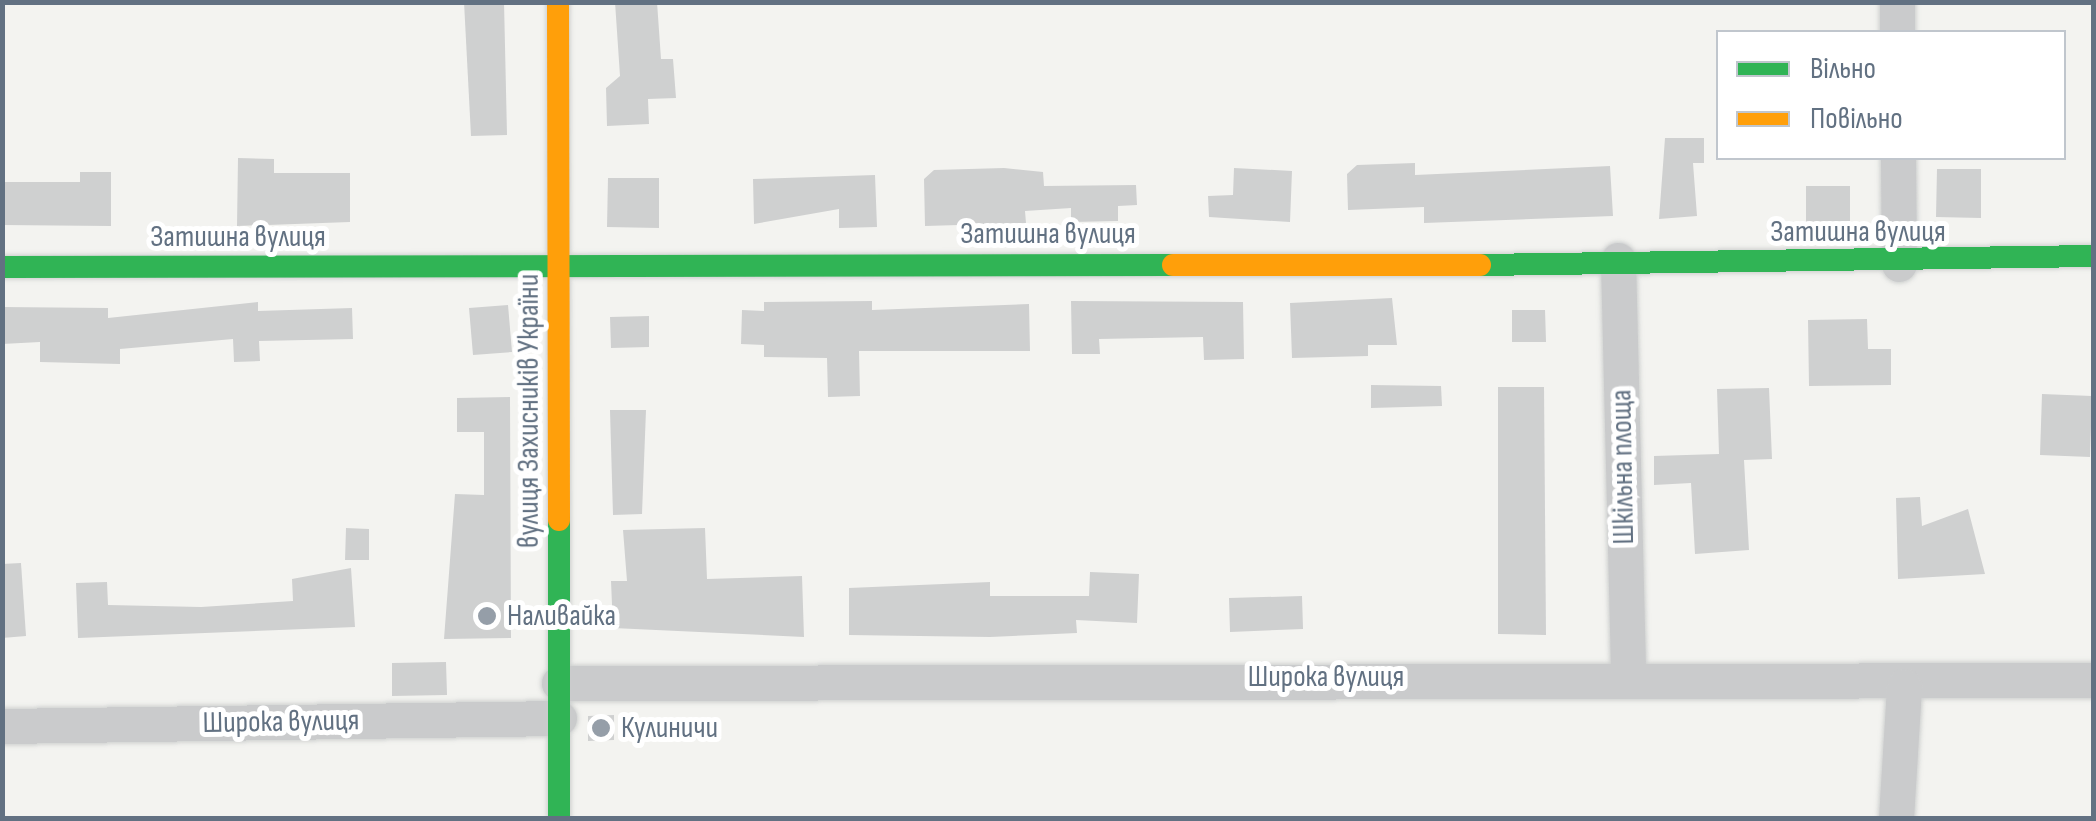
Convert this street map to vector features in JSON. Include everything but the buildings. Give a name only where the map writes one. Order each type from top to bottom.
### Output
[{"type":"street","name":"вулиця Захисників України","points":[[558,2],[560,818]]},
{"type":"street","points":[[1897,2],[1898,30]]},
{"type":"street","points":[[1898,160],[1898,264]]},
{"type":"street","name":"Затишна вулиця","points":[[2,267],[1618,260],[1898,264],[2094,256]]},
{"type":"street","name":"Шкільна площа","points":[[1618,260],[1628,674]]},
{"type":"street","name":"Широка вулиця","points":[[2,726],[559,701],[1628,674],[1904,686],[2094,680]]},
{"type":"street","points":[[1896,818],[1904,686]]},
{"type":"traffic: fast","points":[[1480,265],[2094,256]]},
{"type":"traffic: fast","points":[[2,267],[1173,265]]},
{"type":"traffic: fast","points":[[559,520],[559,818]]},
{"type":"traffic: slow","points":[[558,2],[559,520]]},
{"type":"traffic: slow","points":[[1173,265],[1480,265]]},
{"type":"place","name":"Наливайка","points":[[487,616]]},
{"type":"place","name":"Кулиничи","points":[[601,728]]}]
